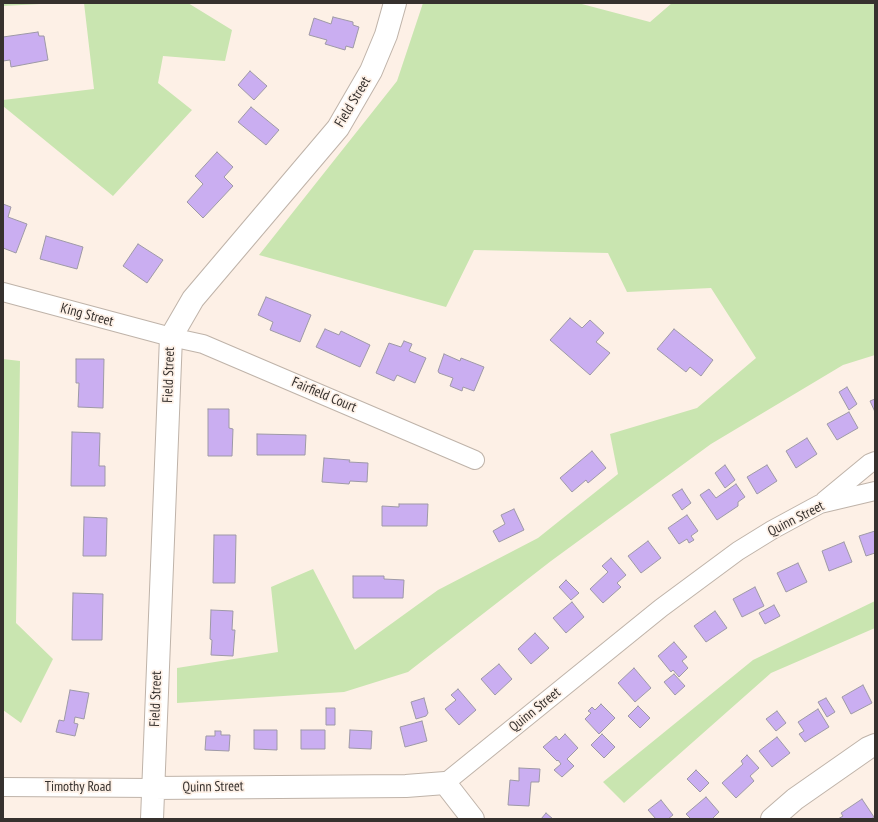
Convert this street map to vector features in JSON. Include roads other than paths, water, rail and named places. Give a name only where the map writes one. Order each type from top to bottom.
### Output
[{"type":"street","name":"Field Street","points":[[152,819],[171,337],[193,299],[338,128],[371,71],[386,34],[395,3]]},
{"type":"street","name":"King Street","points":[[3,292],[171,337]]},
{"type":"street","name":"Fairfield Court","points":[[171,337],[203,344],[475,460]]},
{"type":"street","points":[[820,504],[870,463],[875,461]]},
{"type":"street","name":"Quinn Street","points":[[153,788],[406,786],[445,783],[649,618],[738,551],[772,530],[820,504],[875,491]]},
{"type":"street","points":[[772,819],[795,799],[868,748],[875,745]]},
{"type":"street","points":[[445,783],[473,819]]},
{"type":"street","name":"Timothy Road","points":[[3,787],[153,788]]}]
